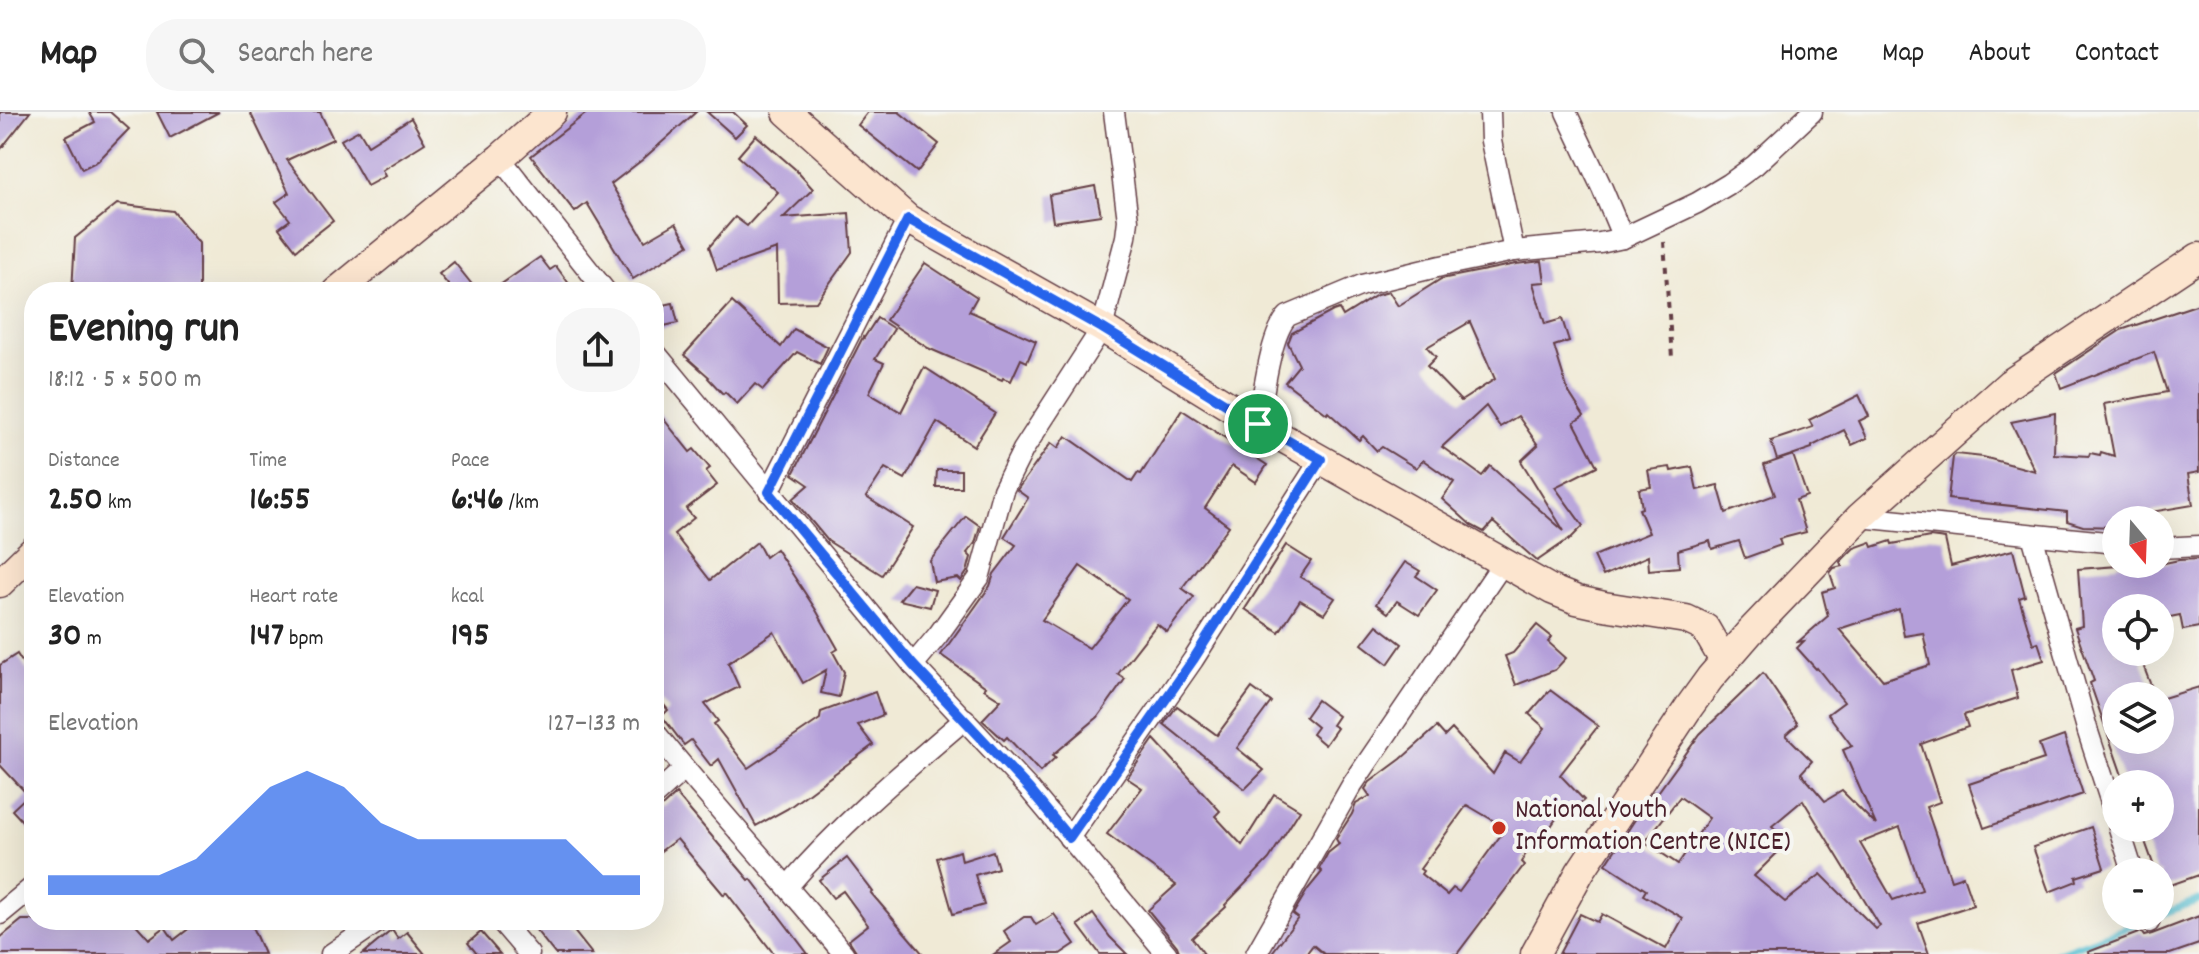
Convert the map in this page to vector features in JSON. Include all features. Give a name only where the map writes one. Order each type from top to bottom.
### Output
[{"type":"main road","points":[[348,282],[552,112]]},
{"type":"main road","points":[[787,112],[908,219],[1102,328],[1258,424],[1552,590],[1577,600],[1686,619],[1705,628],[1724,661]]},
{"type":"main road","points":[[1535,954],[1580,872],[1696,697],[1724,661],[1860,517],[2009,384],[2199,257]]},
{"type":"main road","points":[[0,583],[24,560]]},
{"type":"street","points":[[913,665],[979,578],[1009,476],[1102,328],[1128,220],[1114,112]]},
{"type":"street","points":[[1490,112],[1491,141],[1514,251]]},
{"type":"street","points":[[1566,112],[1623,238]]},
{"type":"street","points":[[1258,424],[1275,336],[1288,316],[1362,285],[1514,251],[1623,238],[1697,203],[1729,184],[1755,165],[1812,112]]},
{"type":"street","points":[[500,158],[598,282]]},
{"type":"street","points":[[769,492],[908,219]]},
{"type":"street","points":[[664,363],[913,665],[1029,789],[1167,954]]},
{"type":"street","points":[[1069,838],[1193,660],[1321,459]]},
{"type":"street","points":[[1860,517],[2102,542]]},
{"type":"street","points":[[2032,535],[2102,775]]},
{"type":"street","points":[[2174,547],[2199,546]]},
{"type":"street","points":[[1256,954],[1352,785],[1503,563]]},
{"type":"street","points":[[788,886],[818,851],[857,814],[965,719]]},
{"type":"street","points":[[664,744],[844,954]]},
{"type":"street","points":[[664,787],[684,769]]},
{"type":"street","points":[[0,914],[24,894]]},
{"type":"street","points":[[331,954],[366,930]]},
{"type":"street","points":[[509,930],[529,954]]},
{"type":"path","points":[[1663,219],[1672,358]]},
{"type":"building","points":[[0,112],[30,112],[0,150]]},
{"type":"building","points":[[89,112],[110,112],[129,129],[98,161],[82,169],[66,137],[95,122]]},
{"type":"building","points":[[157,112],[219,112],[170,138]]},
{"type":"building","points":[[250,112],[320,112],[333,139],[287,160],[333,221],[296,250],[279,228],[290,220],[276,202],[289,193]]},
{"type":"building","points":[[588,112],[696,112],[611,184],[645,241],[676,223],[689,245],[633,279],[587,203],[575,212],[531,156]]},
{"type":"building","points":[[707,112],[733,112],[747,125],[735,137]]},
{"type":"building","points":[[868,112],[899,112],[939,144],[917,172],[858,125]]},
{"type":"building","points":[[411,118],[425,143],[382,170],[385,176],[367,186],[341,140],[359,130],[368,145]]},
{"type":"building","points":[[756,135],[813,189],[783,218],[849,213],[852,252],[816,302],[778,303],[777,249],[717,270],[709,247],[735,217],[747,226],[778,192],[738,156]]},
{"type":"building","points":[[1095,186],[1101,215],[1053,222],[1049,195]]},
{"type":"building","points":[[117,204],[173,211],[199,243],[199,282],[73,282],[75,238]]},
{"type":"building","points":[[540,257],[550,270],[556,266],[568,282],[504,282]]},
{"type":"building","points":[[1542,261],[1545,282],[1533,283],[1545,324],[1562,319],[1569,341],[1554,346],[1568,391],[1584,416],[1574,422],[1597,466],[1555,487],[1583,526],[1569,540],[1537,561],[1493,522],[1484,532],[1471,525],[1442,499],[1454,482],[1423,460],[1416,468],[1382,447],[1377,451],[1363,436],[1359,440],[1328,412],[1285,382],[1299,365],[1288,343],[1292,333],[1333,311],[1339,309],[1343,316],[1377,295],[1389,292],[1398,306],[1441,279]],"holes":[[[1470,322],[1495,379],[1461,401],[1427,366],[1436,357],[1427,347]],[[1486,406],[1500,427],[1518,416],[1538,445],[1521,461],[1564,531],[1490,466],[1482,476],[1442,447]]]},
{"type":"building","points":[[454,262],[470,282],[446,282],[439,274]]},
{"type":"building","points":[[925,263],[977,297],[969,311],[1036,341],[1027,362],[1021,359],[1011,381],[928,348],[886,320]]},
{"type":"building","points":[[732,302],[781,347],[794,329],[828,347],[820,364],[797,352],[763,390],[755,384],[737,404],[684,355]]},
{"type":"building","points":[[673,303],[678,323],[664,326],[664,305]]},
{"type":"building","points":[[2199,304],[2199,472],[2188,474],[2193,505],[2174,508],[2102,506],[2102,527],[2083,526],[2067,521],[2067,512],[1948,499],[1953,457],[1956,454],[1983,457],[2035,471],[2011,422],[2055,413],[2054,454],[2089,456],[2090,453],[2100,455],[2101,452],[2114,456],[2104,404],[2167,392],[2154,352],[2061,388],[2056,373],[2121,330]]},
{"type":"building","points":[[877,318],[894,329],[875,359],[884,363],[869,393],[901,412],[924,367],[995,413],[974,446],[937,422],[905,479],[885,468],[866,497],[913,527],[882,575],[828,541],[793,499],[809,485],[793,474],[863,337]]},
{"type":"building","points":[[1859,395],[1869,416],[1859,421],[1867,438],[1852,445],[1844,430],[1812,448],[1777,460],[1771,441],[1813,427],[1809,420]]},
{"type":"building","points":[[1182,410],[1267,465],[1256,482],[1232,466],[1205,508],[1229,526],[1182,588],[1194,597],[1167,632],[1157,624],[1118,674],[1125,679],[1098,717],[1053,755],[1056,757],[1040,772],[1007,737],[1004,740],[982,720],[1001,700],[941,655],[1016,545],[1004,537],[1028,498],[1017,490],[1051,443],[1058,448],[1066,436],[1132,482],[1138,473],[1141,474]],"holes":[[[1080,566],[1128,599],[1089,648],[1042,620]]]},
{"type":"building","points":[[664,420],[690,452],[694,449],[710,468],[706,471],[717,485],[686,509],[694,518],[674,534],[710,580],[757,542],[765,557],[776,549],[838,649],[833,652],[844,672],[839,697],[821,693],[826,670],[803,683],[774,632],[728,663],[739,687],[705,704],[718,721],[714,724],[748,768],[820,719],[821,712],[875,692],[883,715],[858,725],[873,745],[787,809],[756,826],[719,759],[711,766],[691,740],[684,745],[664,719],[668,710],[664,705]]},
{"type":"building","points":[[1793,455],[1807,496],[1796,500],[1806,532],[1779,539],[1781,545],[1745,558],[1739,541],[1712,549],[1710,541],[1678,550],[1679,567],[1649,570],[1648,556],[1603,576],[1594,556],[1649,533],[1639,509],[1642,508],[1639,489],[1651,487],[1648,470],[1670,467],[1671,471],[1692,467],[1697,490],[1718,485],[1726,513],[1775,495],[1764,465]]},
{"type":"building","points":[[937,470],[961,470],[961,487],[936,487]]},
{"type":"building","points":[[966,516],[980,526],[975,543],[967,553],[971,557],[967,572],[961,581],[958,578],[934,582],[930,561]]},
{"type":"building","points":[[1930,537],[1945,539],[1951,566],[2013,550],[2025,596],[2019,598],[2033,644],[2038,642],[2044,660],[2011,670],[2018,698],[1964,715],[1968,727],[1921,744],[1940,802],[1926,807],[1951,880],[1963,876],[1973,905],[1918,923],[1929,954],[1559,954],[1580,914],[1597,922],[1602,914],[1666,949],[1683,918],[1643,895],[1646,890],[1606,864],[1653,792],[1656,795],[1700,734],[1763,673],[1798,724],[1786,735],[1812,761],[1801,773],[1825,801],[1842,791],[1876,825],[1843,750],[1852,746],[1828,714],[1844,702],[1797,648],[1804,641],[1798,642],[1828,616],[1822,592],[1835,588],[1830,573],[1834,568],[1842,566],[1840,562],[1854,548],[1871,542],[1873,547],[1891,541],[1892,544]],"holes":[[[1899,609],[1904,636],[1923,633],[1930,665],[1883,680],[1839,629]],[[1680,797],[1709,818],[1678,864],[1645,842]],[[1803,800],[1880,926],[1876,929],[1821,874],[1785,902],[1754,876],[1788,842],[1772,826]],[[1900,827],[1922,890],[1893,900],[1860,843]]]},
{"type":"building","points":[[1286,545],[1311,561],[1300,577],[1335,598],[1324,614],[1300,600],[1279,632],[1245,609]]},
{"type":"building","points":[[2199,559],[2199,627],[2183,630],[2180,615],[2174,616],[2174,594],[2102,594],[2102,666],[2143,666],[2150,682],[2102,682],[2102,718],[2090,683],[2094,681],[2075,628],[2082,626],[2078,569],[2102,567],[2102,578],[2174,578],[2174,561]]},
{"type":"building","points":[[1405,562],[1420,571],[1416,576],[1437,590],[1419,615],[1397,601],[1388,613],[1376,604]]},
{"type":"building","points":[[912,584],[935,590],[930,607],[899,600]]},
{"type":"building","points":[[1377,625],[1402,644],[1388,664],[1362,644]]},
{"type":"building","points":[[1537,625],[1552,637],[1548,642],[1566,658],[1555,670],[1516,685],[1505,656],[1513,653]]},
{"type":"building","points":[[17,654],[24,665],[24,791],[0,765],[0,665]]},
{"type":"building","points":[[2199,687],[2199,875],[2174,884],[2174,858],[2151,858],[2145,842],[2174,842],[2174,770],[2120,770],[2115,754],[2174,754],[2174,695]]},
{"type":"building","points":[[1252,688],[1271,702],[1237,748],[1264,770],[1245,789],[1164,724],[1177,706],[1217,735]]},
{"type":"building","points":[[1550,690],[1598,726],[1560,775],[1584,800],[1569,813],[1564,807],[1547,832],[1541,828],[1521,862],[1524,865],[1457,954],[1324,954],[1313,945],[1306,954],[1271,954],[1298,918],[1293,914],[1322,872],[1319,869],[1328,853],[1339,844],[1336,839],[1356,804],[1370,796],[1365,789],[1370,782],[1437,727],[1445,736],[1452,729],[1493,774],[1505,753],[1520,762],[1545,728],[1529,714]],"holes":[[[1467,805],[1506,828],[1459,892],[1453,888],[1447,895],[1421,874],[1423,871],[1420,869]]]},
{"type":"building","points":[[1317,700],[1338,716],[1332,725],[1337,728],[1325,745],[1312,734],[1317,727],[1305,717]]},
{"type":"building","points":[[2064,736],[2083,794],[1984,828],[1969,784],[2044,759],[2039,745]]},
{"type":"building","points":[[1154,739],[1220,811],[1215,816],[1242,845],[1274,794],[1300,810],[1269,859],[1226,907],[1192,938],[1204,954],[1180,954],[1148,910],[1176,885],[1107,834],[1142,788],[1127,778]]},
{"type":"building","points":[[676,794],[751,879],[808,954],[774,954],[726,892],[724,895],[677,839],[664,849],[664,805]]},
{"type":"building","points":[[24,799],[24,823],[12,810]]},
{"type":"building","points":[[2091,827],[2102,869],[2076,877],[2077,881],[2049,892],[2033,847]]},
{"type":"building","points":[[960,851],[962,861],[993,851],[998,868],[975,875],[984,905],[953,914],[937,858]]},
{"type":"building","points":[[847,858],[871,893],[923,954],[858,954],[849,940],[868,925],[843,891],[833,898],[819,880]]},
{"type":"building","points":[[1054,914],[1075,944],[1060,954],[994,954],[1011,942],[1004,931],[1024,917],[1031,917],[1036,925]]},
{"type":"building","points":[[1093,914],[1127,954],[1100,954],[1078,925]]},
{"type":"building","points":[[2199,916],[2199,944],[2170,954],[2088,952],[2141,932],[2144,936],[2174,930],[2174,926]]},
{"type":"building","points":[[22,920],[24,930],[141,930],[149,939],[161,930],[167,930],[174,940],[187,930],[253,930],[264,954],[0,954],[0,938]]},
{"type":"building","points":[[392,930],[398,939],[407,932],[425,954],[363,954]]},
{"type":"building","points":[[536,930],[573,930],[592,954],[555,954]]},
{"type":"building","points":[[481,932],[500,954],[477,954],[468,943]]},
{"type":"waterway","points":[[2174,910],[2199,900]]},
{"type":"waterway","points":[[2056,954],[2120,930]]},
{"type":"place","name":"National Youth Information Centre (NICE)","points":[[1499,828]]},
{"type":"route","points":[[908,219],[1102,328],[1258,424],[1321,459],[1193,660],[1069,838],[1029,789],[913,665],[769,492],[908,219]]}]
